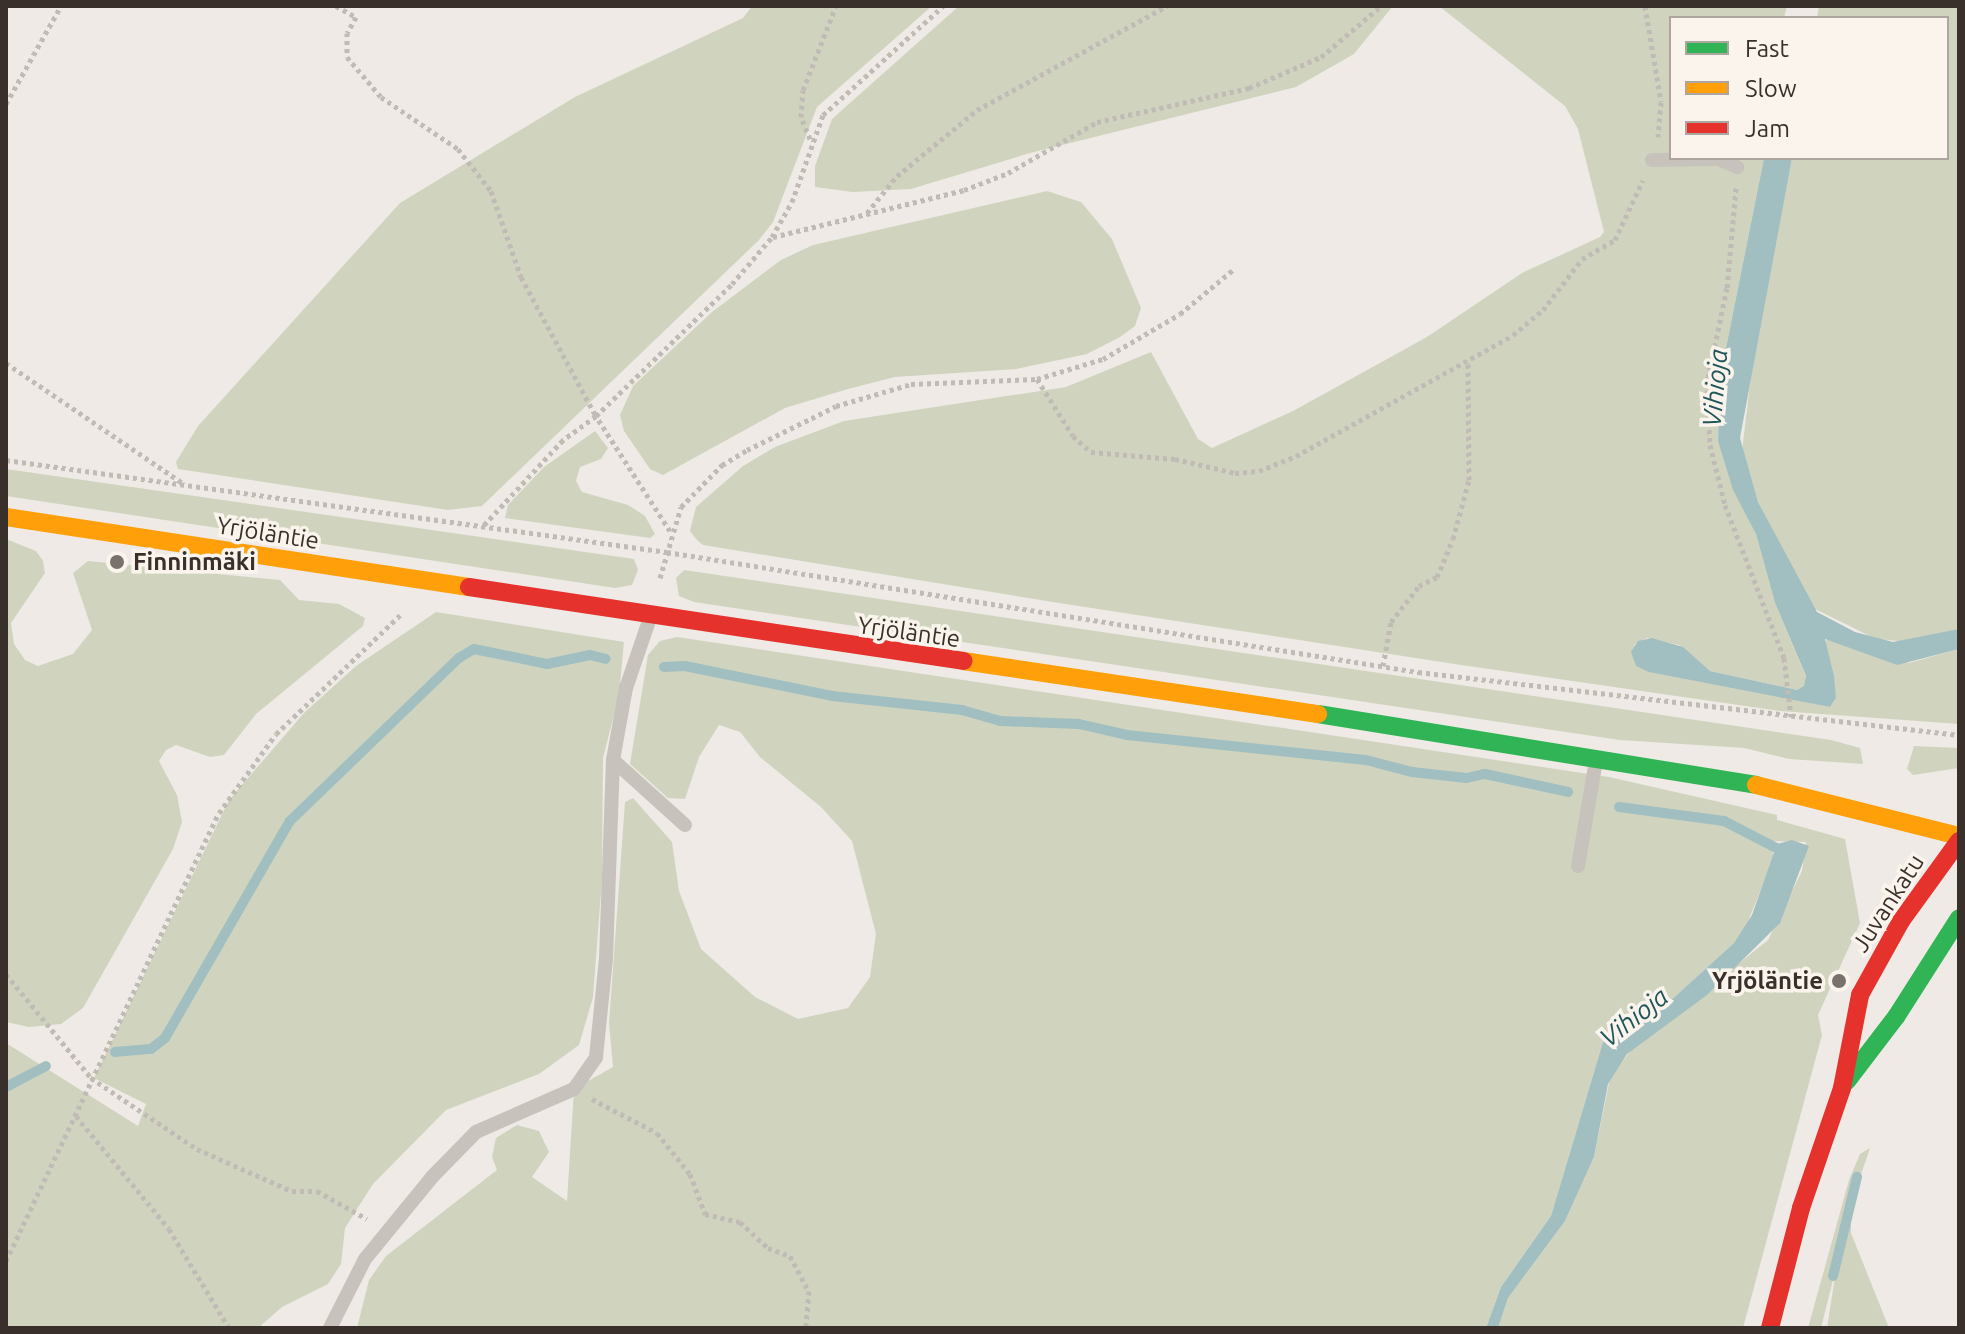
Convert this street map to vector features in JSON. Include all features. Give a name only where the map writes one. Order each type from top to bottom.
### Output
[{"type":"main road","name":"Yrjöläntie","points":[[6,517],[650,618],[1596,756],[1804,793],[1873,818],[1959,838]]},
{"type":"main road","name":"Yrjöläntie","points":[[1804,793],[1865,791]]},
{"type":"main road","name":"Juvankatu","points":[[1770,1328],[1801,1208],[1842,1088],[1860,995],[1901,921],[1959,838]]},
{"type":"main road","name":"Juvankatu","points":[[1842,1088],[1896,1017],[1959,918]]},
{"type":"lane","points":[[1652,160],[1669,160]]},
{"type":"lane","points":[[1721,160],[1737,167]]},
{"type":"lane","points":[[330,1328],[386,1229],[476,1132],[574,1089],[596,1057],[606,959],[613,760],[626,688],[650,618]]},
{"type":"lane","points":[[1578,866],[1596,756]]},
{"type":"lane","points":[[613,760],[685,825]]},
{"type":"path","points":[[6,104],[61,6]]},
{"type":"path","points":[[336,6],[356,17],[347,33],[347,57],[381,97],[458,149],[491,191],[521,277],[596,416],[670,531],[681,507],[722,465],[836,406],[911,384],[1037,379],[1137,343],[1234,269]]},
{"type":"path","points":[[811,139],[801,117],[803,90],[836,6]]},
{"type":"path","points":[[482,527],[563,440],[596,416],[732,284],[772,237],[792,202],[811,139],[823,115],[844,92],[943,6]]},
{"type":"path","points":[[867,214],[897,176],[977,110],[1167,6]]},
{"type":"path","points":[[772,237],[867,214],[1008,173],[1097,122],[1217,98],[1288,73],[1349,38],[1381,6]]},
{"type":"path","points":[[1037,379],[1073,436],[1091,452],[1247,473],[1296,456],[1513,335],[1543,310],[1582,259],[1615,240],[1652,160],[1661,102],[1645,6]]},
{"type":"path","points":[[1737,167],[1727,288],[1707,382],[1710,445],[1725,505],[1784,658],[1791,717]]},
{"type":"path","points":[[1383,666],[1391,622],[1419,586],[1437,577],[1453,539],[1469,480],[1468,360]]},
{"type":"path","points":[[6,363],[187,485]]},
{"type":"path","points":[[6,460],[482,527],[1383,666],[1959,735]]},
{"type":"path","points":[[6,1261],[76,1116],[91,1078],[233,792],[276,734],[433,584]]},
{"type":"path","points":[[6,974],[91,1078],[197,1149],[292,1191],[317,1191],[386,1229]]},
{"type":"path","points":[[574,1089],[657,1133],[690,1174],[705,1214],[740,1222],[768,1248],[790,1256],[809,1291],[806,1328]]},
{"type":"path","points":[[76,1116],[169,1229],[229,1328]]},
{"type":"green space","points":[[752,6],[932,6],[817,107],[773,222],[759,240],[482,506],[448,510],[178,469],[176,462],[198,426],[400,203],[575,97],[743,18]]},
{"type":"green space","points":[[959,6],[1393,6],[1354,54],[1296,87],[1030,153],[911,189],[853,192],[815,187],[815,166],[832,119]]},
{"type":"green space","points":[[1439,6],[1787,6],[1784,16],[1669,16],[1669,160],[1764,160],[1720,378],[1718,441],[1756,534],[1775,603],[1806,677],[1804,687],[1797,690],[1710,671],[1679,645],[1647,638],[1634,645],[1665,671],[1830,707],[1836,698],[1825,643],[1828,637],[1909,663],[1959,649],[1959,724],[1780,711],[1461,665],[703,545],[690,531],[696,507],[743,466],[775,447],[844,421],[1066,387],[1151,352],[1198,439],[1212,448],[1293,411],[1427,337],[1522,273],[1600,237],[1604,232],[1578,129],[1565,106]]},
{"type":"green space","points":[[1819,6],[1959,6],[1959,629],[1910,642],[1876,639],[1811,607],[1758,502],[1742,451],[1754,351],[1792,160],[1949,160],[1949,16],[1817,16]]},
{"type":"green space","points":[[1047,191],[1081,202],[1112,239],[1141,308],[1135,326],[1120,337],[1087,354],[1016,369],[895,377],[785,408],[663,475],[650,469],[624,431],[620,415],[633,386],[712,312],[781,260],[813,245]]},
{"type":"green space","points":[[595,431],[608,448],[601,459],[580,467],[576,481],[582,492],[628,505],[645,516],[655,534],[650,538],[505,518],[508,505],[544,467]]},
{"type":"green space","points":[[6,469],[634,559],[638,570],[632,585],[615,588],[6,496]]},
{"type":"green space","points":[[6,539],[36,551],[43,561],[45,573],[11,623],[14,644],[25,660],[38,666],[73,654],[92,630],[73,573],[88,561],[280,580],[299,600],[339,604],[365,618],[363,626],[256,714],[224,755],[210,757],[176,745],[166,750],[159,761],[177,795],[182,822],[173,849],[83,1008],[61,1024],[29,1027],[6,1022]]},
{"type":"green space","points":[[684,570],[1831,740],[1860,748],[1863,764],[1789,759],[1744,748],[1620,740],[694,602],[679,596],[676,578]]},
{"type":"green space","points":[[436,612],[624,642],[619,695],[603,758],[602,879],[593,997],[579,1045],[539,1074],[446,1110],[373,1184],[345,1228],[341,1264],[328,1284],[282,1307],[258,1328],[6,1328],[6,1043],[138,1126],[146,1104],[94,1078],[229,800],[304,713],[356,666]]},
{"type":"green space","points":[[677,637],[1609,777],[1777,815],[1777,820],[1845,839],[1860,923],[1818,1015],[1822,1035],[1743,1328],[1498,1328],[1508,1298],[1565,1221],[1594,1157],[1610,1078],[1631,1050],[1768,940],[1802,871],[1806,842],[1773,841],[1773,859],[1745,929],[1734,943],[1658,1012],[1603,1042],[1551,1216],[1501,1287],[1486,1328],[357,1328],[369,1280],[386,1256],[497,1170],[492,1157],[496,1138],[517,1125],[539,1131],[549,1152],[532,1177],[567,1201],[574,1089],[613,1067],[609,1023],[625,802],[633,798],[672,842],[679,891],[701,949],[755,997],[798,1019],[848,1008],[870,977],[876,934],[852,841],[821,807],[760,757],[740,732],[719,725],[699,757],[685,799],[668,798],[630,764],[648,655],[660,641]]},
{"type":"green space","points":[[1914,746],[1959,748],[1959,768],[1913,775],[1907,769]]},
{"type":"green space","points":[[1870,1148],[1851,1204],[1851,1233],[1889,1328],[1827,1328],[1837,1264],[1821,1328],[1808,1328],[1849,1180],[1860,1154]]},
{"type":"water","points":[[1764,160],[1792,160],[1740,438],[1758,502],[1817,612],[1855,632],[1893,642],[1959,629],[1959,649],[1897,665],[1825,639],[1836,698],[1830,707],[1649,672],[1636,666],[1631,652],[1638,641],[1652,638],[1683,647],[1710,671],[1797,690],[1804,686],[1806,676],[1775,603],[1756,534],[1733,490],[1718,441],[1720,378]]},
{"type":"water","points":[[1792,840],[1809,846],[1780,923],[1707,995],[1627,1054],[1608,1084],[1594,1157],[1565,1221],[1508,1298],[1498,1328],[1486,1328],[1501,1287],[1551,1216],[1603,1042],[1658,1012],[1734,943],[1752,915],[1777,844]]},
{"type":"waterway","points":[[115,1052],[151,1049],[165,1038],[290,821],[459,658],[474,649],[547,664],[590,655],[606,659]]},
{"type":"waterway","points":[[664,667],[685,666],[832,696],[962,710],[1000,721],[1079,724],[1127,735],[1366,760],[1412,772],[1467,778],[1485,774],[1568,792]]},
{"type":"waterway","points":[[1619,807],[1724,821],[1784,852]]},
{"type":"waterway","points":[[6,1087],[46,1066]]},
{"type":"waterway","points":[[1833,1276],[1857,1177]]},
{"type":"traffic: fast","points":[[1318,714],[1756,785]]},
{"type":"traffic: fast","points":[[1847,1081],[1896,1017],[1959,918]]},
{"type":"traffic: slow","points":[[6,517],[469,587]]},
{"type":"traffic: slow","points":[[963,661],[1318,714]]},
{"type":"traffic: slow","points":[[1756,785],[1959,836]]},
{"type":"traffic: jam","points":[[469,587],[963,661]]},
{"type":"traffic: jam","points":[[1770,1328],[1801,1208],[1842,1088],[1860,995],[1901,921],[1959,841]]},
{"type":"place","name":"Finninmäki","points":[[117,562]]},
{"type":"place","name":"Yrjöläntie","points":[[1839,981]]},
{"type":"water label","name":"Vihioja","points":[[1715,388]]},
{"type":"water label","name":"Vihioja","points":[[1634,1017]]}]
